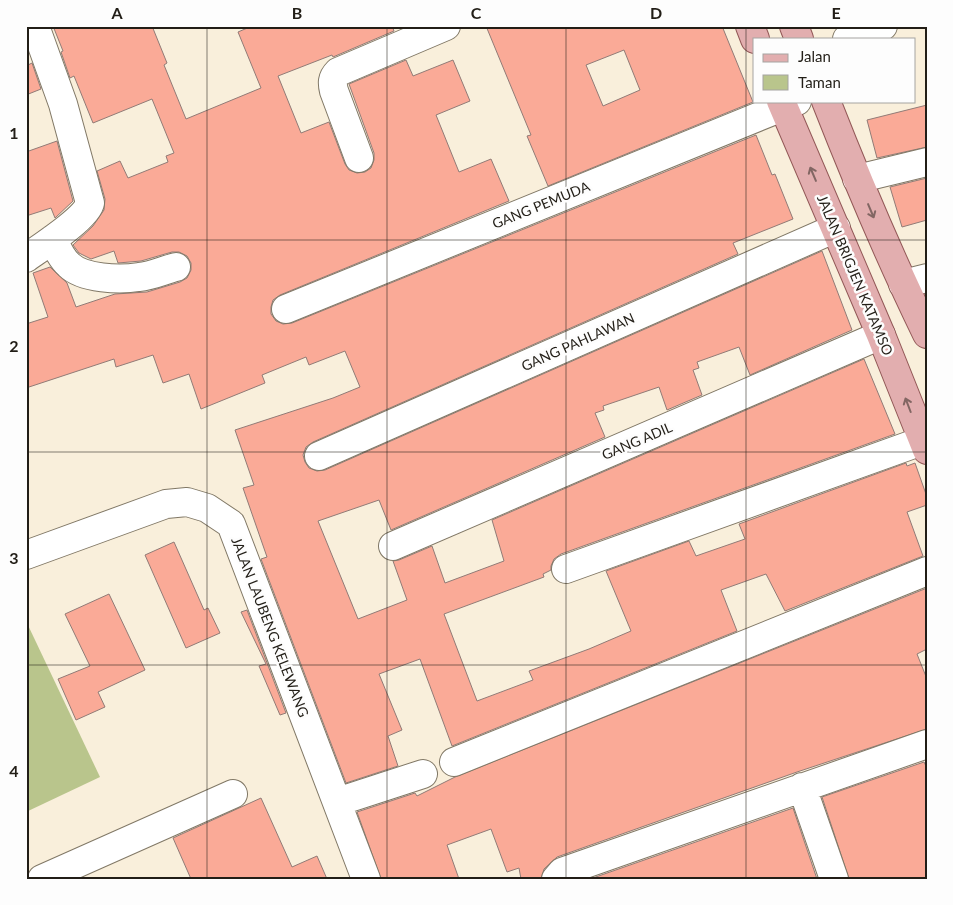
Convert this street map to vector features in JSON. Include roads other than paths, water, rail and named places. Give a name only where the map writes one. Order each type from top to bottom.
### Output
[{"type":"main road","points":[[750,26],[755,38]]},
{"type":"main road","points":[[794,26],[799,38]]},
{"type":"main road","points":[[826,102],[857,179],[915,281],[927,334]]},
{"type":"main road","name":"JALAN BRIGJEN KATAMSO","points":[[787,103],[925,445]]},
{"type":"street","points":[[26,258],[76,222],[86,212],[90,203],[63,104],[35,26]]},
{"type":"street","points":[[359,158],[334,91],[334,76],[338,72],[446,26]]},
{"type":"street","points":[[850,38],[882,26]]},
{"type":"street","name":"GANG PEMUDA","points":[[286,310],[787,103]]},
{"type":"street","points":[[857,179],[927,162]]},
{"type":"street","name":"GANG PAHLAWAN","points":[[319,456],[836,228]]},
{"type":"street","points":[[53,239],[59,253],[68,265],[84,273],[96,276],[140,277],[176,267]]},
{"type":"street","name":"GANG ADIL","points":[[393,546],[881,335]]},
{"type":"street","points":[[566,568],[925,445]]},
{"type":"street","name":"JALAN LAUBENG KELEWANG","points":[[26,556],[166,504],[187,502],[208,508],[231,524],[366,879]]},
{"type":"street","points":[[454,762],[927,571]]},
{"type":"street","points":[[556,879],[562,872],[927,744]]},
{"type":"street","points":[[338,802],[422,774]]},
{"type":"street","points":[[802,788],[834,879]]},
{"type":"street","points":[[42,879],[233,794]]}]
